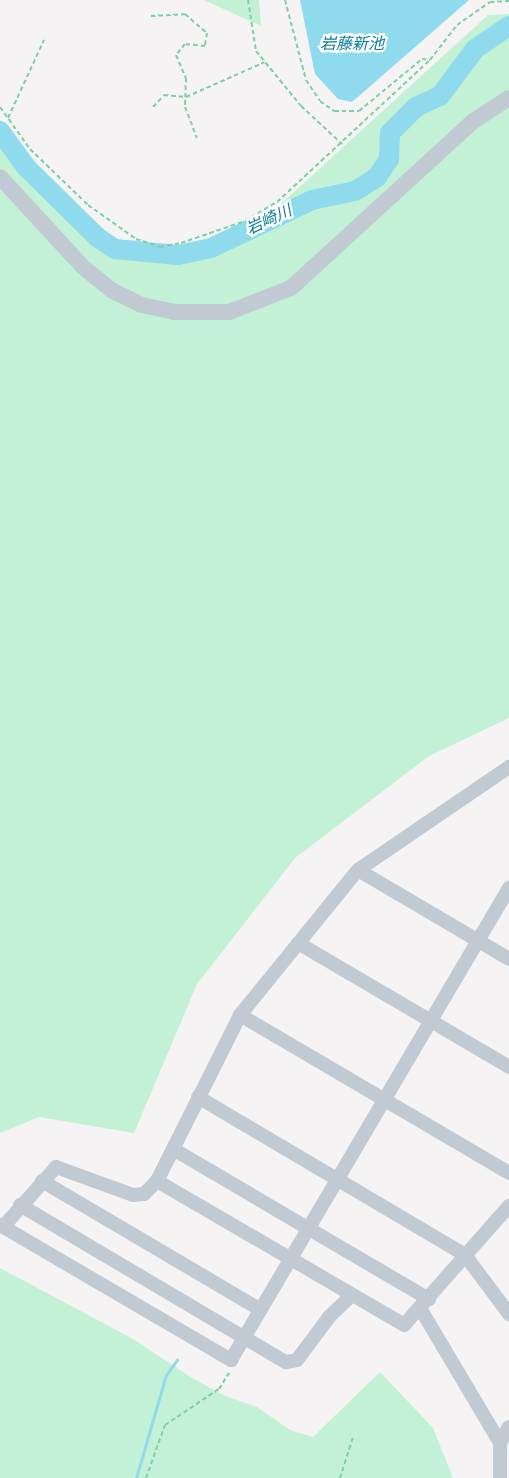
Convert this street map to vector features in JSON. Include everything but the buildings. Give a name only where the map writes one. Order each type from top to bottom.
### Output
[{"type":"street","points":[[0,177],[83,267],[113,291],[142,305],[174,312],[229,312],[291,288],[472,122],[509,98]]},
{"type":"street","points":[[509,767],[358,870],[240,1015],[157,1181],[139,1197],[61,1166],[42,1181],[1,1226],[231,1360],[383,1098],[509,888]]},
{"type":"street","points":[[358,870],[509,959]]},
{"type":"street","points":[[298,943],[509,1067]]},
{"type":"street","points":[[240,1015],[509,1173]]},
{"type":"street","points":[[198,1097],[465,1255],[508,1312]]},
{"type":"street","points":[[173,1149],[425,1304],[500,1443],[500,1478]]},
{"type":"street","points":[[42,1181],[259,1309]]},
{"type":"street","points":[[157,1181],[404,1325],[425,1304],[509,1206]]},
{"type":"street","points":[[20,1206],[286,1362],[297,1360],[330,1317],[352,1295]]},
{"type":"street","points":[[500,1443],[509,1427]]},
{"type":"path","points":[[248,0],[256,51],[301,106],[342,144]]},
{"type":"path","points":[[285,0],[306,80],[320,101],[334,111],[359,111],[422,59],[430,60]]},
{"type":"path","points":[[0,107],[30,149],[88,205],[136,239],[160,247],[245,221],[277,202],[430,60],[457,25],[490,2],[509,2]]},
{"type":"path","points":[[151,16],[185,14],[207,33],[205,46],[184,44],[176,55],[186,78],[185,107],[197,138]]},
{"type":"path","points":[[8,118],[44,40]]},
{"type":"path","points":[[153,107],[164,95],[186,97],[266,62]]},
{"type":"path","points":[[146,1478],[165,1425],[219,1389],[235,1364],[231,1360]]},
{"type":"path","points":[[340,1478],[353,1437]]},
{"type":"green space","points":[[204,0],[259,0],[261,26]]},
{"type":"green space","points":[[509,14],[509,718],[429,756],[295,858],[197,984],[134,1133],[39,1117],[0,1133],[0,119],[39,173],[95,225],[140,256],[168,261],[238,243],[488,15]]},
{"type":"green space","points":[[0,1268],[133,1339],[192,1378],[223,1395],[257,1407],[290,1430],[313,1437],[380,1372],[433,1428],[453,1478],[0,1478]]},
{"type":"water","name":"岩藤新池","points":[[300,0],[469,0],[352,102],[338,99],[315,74]]},
{"type":"waterway","name":"岩崎川","points":[[0,131],[26,167],[97,237],[115,249],[178,255],[211,248],[312,200],[355,191],[377,177],[389,159],[390,133],[416,107],[440,96],[475,49],[509,26]]},
{"type":"waterway","points":[[136,1478],[166,1375],[177,1360]]}]
